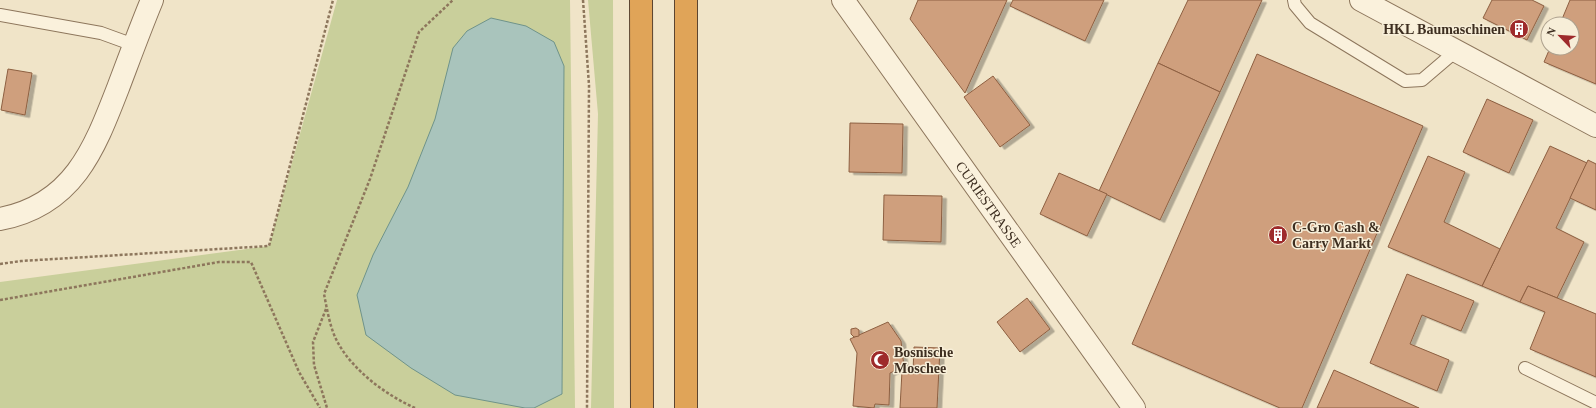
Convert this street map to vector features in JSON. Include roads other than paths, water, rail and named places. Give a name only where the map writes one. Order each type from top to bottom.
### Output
[{"type":"highway","points":[[641,0],[642,408]]},
{"type":"highway","points":[[686,0],[686,408]]},
{"type":"street","points":[[0,219],[12,217],[36,208],[56,194],[88,158],[101,131],[152,0]]},
{"type":"street","name":"CURIESTRASSE","points":[[843,0],[1134,408]]},
{"type":"street","points":[[1361,0],[1596,126]]},
{"type":"lane","points":[[1294,0],[1295,5],[1310,23],[1405,81],[1422,80],[1456,51]]},
{"type":"lane","points":[[0,15],[101,33],[134,45]]},
{"type":"lane","points":[[1526,368],[1596,403]]},
{"type":"water","points":[[491,18],[526,26],[554,42],[564,66],[562,394],[534,408],[525,408],[455,395],[411,368],[366,335],[357,295],[373,255],[408,187],[435,119],[453,48],[467,31]]},
{"type":"place","name":"HKL Baumaschinen","points":[[1519,29]]},
{"type":"place","name":"C-Gro Cash & Carry Markt","points":[[1278,235]]},
{"type":"place","name":"Bosnische Moschee","points":[[880,360]]}]
